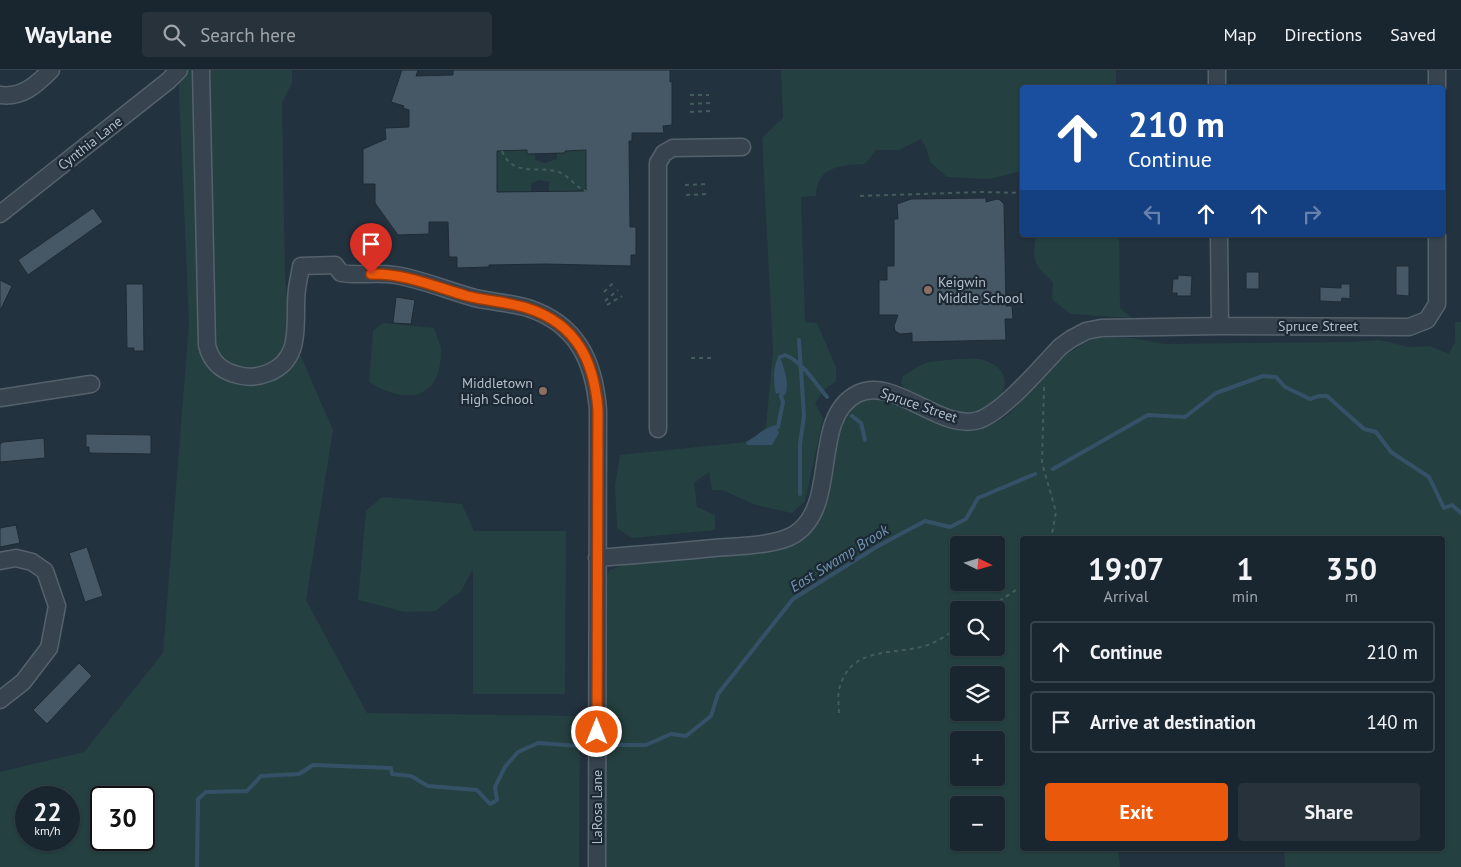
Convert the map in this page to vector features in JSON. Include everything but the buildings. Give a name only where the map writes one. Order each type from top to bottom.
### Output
[{"type":"street","points":[[0,95],[8,96],[23,93],[37,84],[51,70]]},
{"type":"street","name":"LaRosa Lane","points":[[201,70],[207,345],[209,355],[215,364],[228,372],[249,377],[265,374],[282,366],[292,348],[297,328],[297,289],[301,266],[335,265],[342,273],[383,273],[401,276],[475,298],[527,308],[548,316],[560,324],[573,336],[588,359],[596,392],[598,410],[597,867]]},
{"type":"street","points":[[1217,70],[1217,85]]},
{"type":"street","points":[[1437,70],[1437,85]]},
{"type":"street","name":"Cynthia Lane","points":[[0,214],[168,74]]},
{"type":"street","points":[[658,429],[658,163],[664,153],[673,148],[742,147]]},
{"type":"street","points":[[1219,237],[1220,326]]},
{"type":"street","name":"Spruce Street","points":[[597,558],[751,545],[784,539],[795,534],[812,515],[819,500],[832,428],[836,417],[846,403],[861,392],[871,390],[883,391],[895,394],[947,417],[965,421],[975,420],[998,409],[1060,347],[1086,331],[1101,328],[1220,326],[1409,327],[1427,320],[1437,304],[1437,237]]},
{"type":"street","points":[[0,398],[91,384]]},
{"type":"street","points":[[0,561],[16,558],[32,562],[45,571],[57,606],[49,648],[23,682],[0,700]]},
{"type":"path","points":[[690,95],[710,95]]},
{"type":"path","points":[[690,104],[710,103]]},
{"type":"path","points":[[690,112],[710,111]]},
{"type":"path","points":[[502,151],[505,158],[518,167],[533,170],[559,171],[565,174],[572,183],[586,191]]},
{"type":"path","points":[[686,185],[708,184]]},
{"type":"path","points":[[860,196],[982,192],[1020,193]]},
{"type":"path","points":[[686,195],[708,194]]},
{"type":"path","points":[[604,292],[613,283]]},
{"type":"path","points":[[604,301],[618,290]]},
{"type":"path","points":[[607,305],[622,296]]},
{"type":"path","points":[[691,358],[712,358]]},
{"type":"path","points":[[1044,379],[1042,463],[1056,512],[1052,536]]},
{"type":"path","points":[[1000,601],[1020,587]]},
{"type":"path","points":[[839,713],[839,688],[844,675],[852,665],[880,652],[924,646],[950,633]]},
{"type":"green space","points":[[178,70],[292,70],[292,83],[282,103],[285,272],[288,314],[296,345],[333,430],[306,600],[367,713],[580,716],[579,867],[0,867],[0,772],[84,752],[163,653],[189,323]]},
{"type":"green space","points":[[781,70],[1116,70],[1116,85],[1020,85],[1020,171],[989,179],[947,177],[930,162],[926,147],[921,139],[899,150],[876,150],[865,164],[847,165],[832,169],[821,178],[817,186],[816,196],[801,197],[805,322],[817,323],[836,367],[836,382],[827,387],[815,403],[823,418],[805,501],[792,513],[756,505],[722,490],[712,490],[709,472],[694,483],[697,507],[715,515],[715,530],[632,538],[617,528],[615,485],[620,455],[746,442],[766,427],[773,351],[762,138],[783,118]]},
{"type":"green space","points":[[527,150],[535,153],[535,160],[545,163],[557,159],[557,153],[586,150],[587,197],[576,191],[549,192],[549,182],[540,180],[531,183],[531,192],[506,192],[497,198],[497,151]]},
{"type":"green space","points":[[1036,237],[1119,237],[1120,308],[1132,318],[1070,314],[1052,299],[1053,282],[1038,267],[1034,251]]},
{"type":"green space","points":[[1455,322],[1461,322],[1461,867],[1285,867],[1284,851],[1445,851],[1445,536],[1020,536],[1020,851],[1118,851],[1120,867],[606,867],[606,577],[610,570],[625,564],[780,550],[800,538],[816,522],[823,509],[828,493],[837,440],[842,425],[849,412],[860,403],[875,399],[885,400],[955,427],[981,428],[995,423],[1010,413],[1062,357],[1097,338],[1132,338],[1164,344],[1379,340],[1409,347],[1429,346],[1449,354],[1455,342]]},
{"type":"green space","points":[[383,323],[434,328],[441,351],[435,380],[428,389],[418,394],[395,394],[369,382],[373,331]]},
{"type":"green space","points":[[958,359],[985,360],[999,369],[1004,376],[1005,385],[1002,394],[988,408],[978,412],[967,413],[953,411],[914,395],[901,383],[903,376],[928,362]]},
{"type":"green space","points":[[382,497],[462,504],[474,531],[566,531],[565,694],[473,694],[473,569],[461,591],[435,611],[405,612],[358,600],[366,511]]},
{"type":"water","points":[[778,357],[782,361],[787,381],[785,395],[781,396],[779,393],[776,394],[774,384],[774,371]]},
{"type":"water","points":[[776,425],[779,433],[772,445],[747,445],[746,442]]},
{"type":"waterway","points":[[799,340],[804,416],[800,444],[800,494]]},
{"type":"waterway","points":[[780,357],[785,355],[797,363],[808,373],[827,397]]},
{"type":"waterway","name":"East Swamp Brook","points":[[1053,469],[1148,415],[1185,417],[1216,393],[1263,376],[1276,377],[1285,387],[1310,399],[1327,396],[1364,429],[1376,432],[1391,452],[1429,477],[1444,508],[1452,505],[1461,513]]},
{"type":"waterway","points":[[778,427],[783,402],[781,396]]},
{"type":"waterway","points":[[852,416],[861,423],[865,440]]},
{"type":"waterway","name":"East Swamp Brook","points":[[612,745],[646,745],[671,734],[686,736],[711,716],[718,694],[793,599],[878,546],[925,521],[950,527],[966,519],[978,498],[1035,474]]},
{"type":"waterway","name":"East Swamp Brook","points":[[197,867],[198,799],[206,792],[247,791],[261,776],[299,774],[313,765],[391,768],[392,774],[411,776],[428,786],[477,790],[490,804],[497,800],[495,787],[505,767],[518,752],[538,743],[580,746]]},
{"type":"place","name":"Keigwin Middle School","points":[[928,290]]},
{"type":"place","name":"Middletown High School","points":[[543,391]]},
{"type":"route","points":[[371,274],[383,273],[401,276],[475,298],[516,305],[548,316],[573,336],[588,359],[593,375],[598,410],[597,732]]}]
